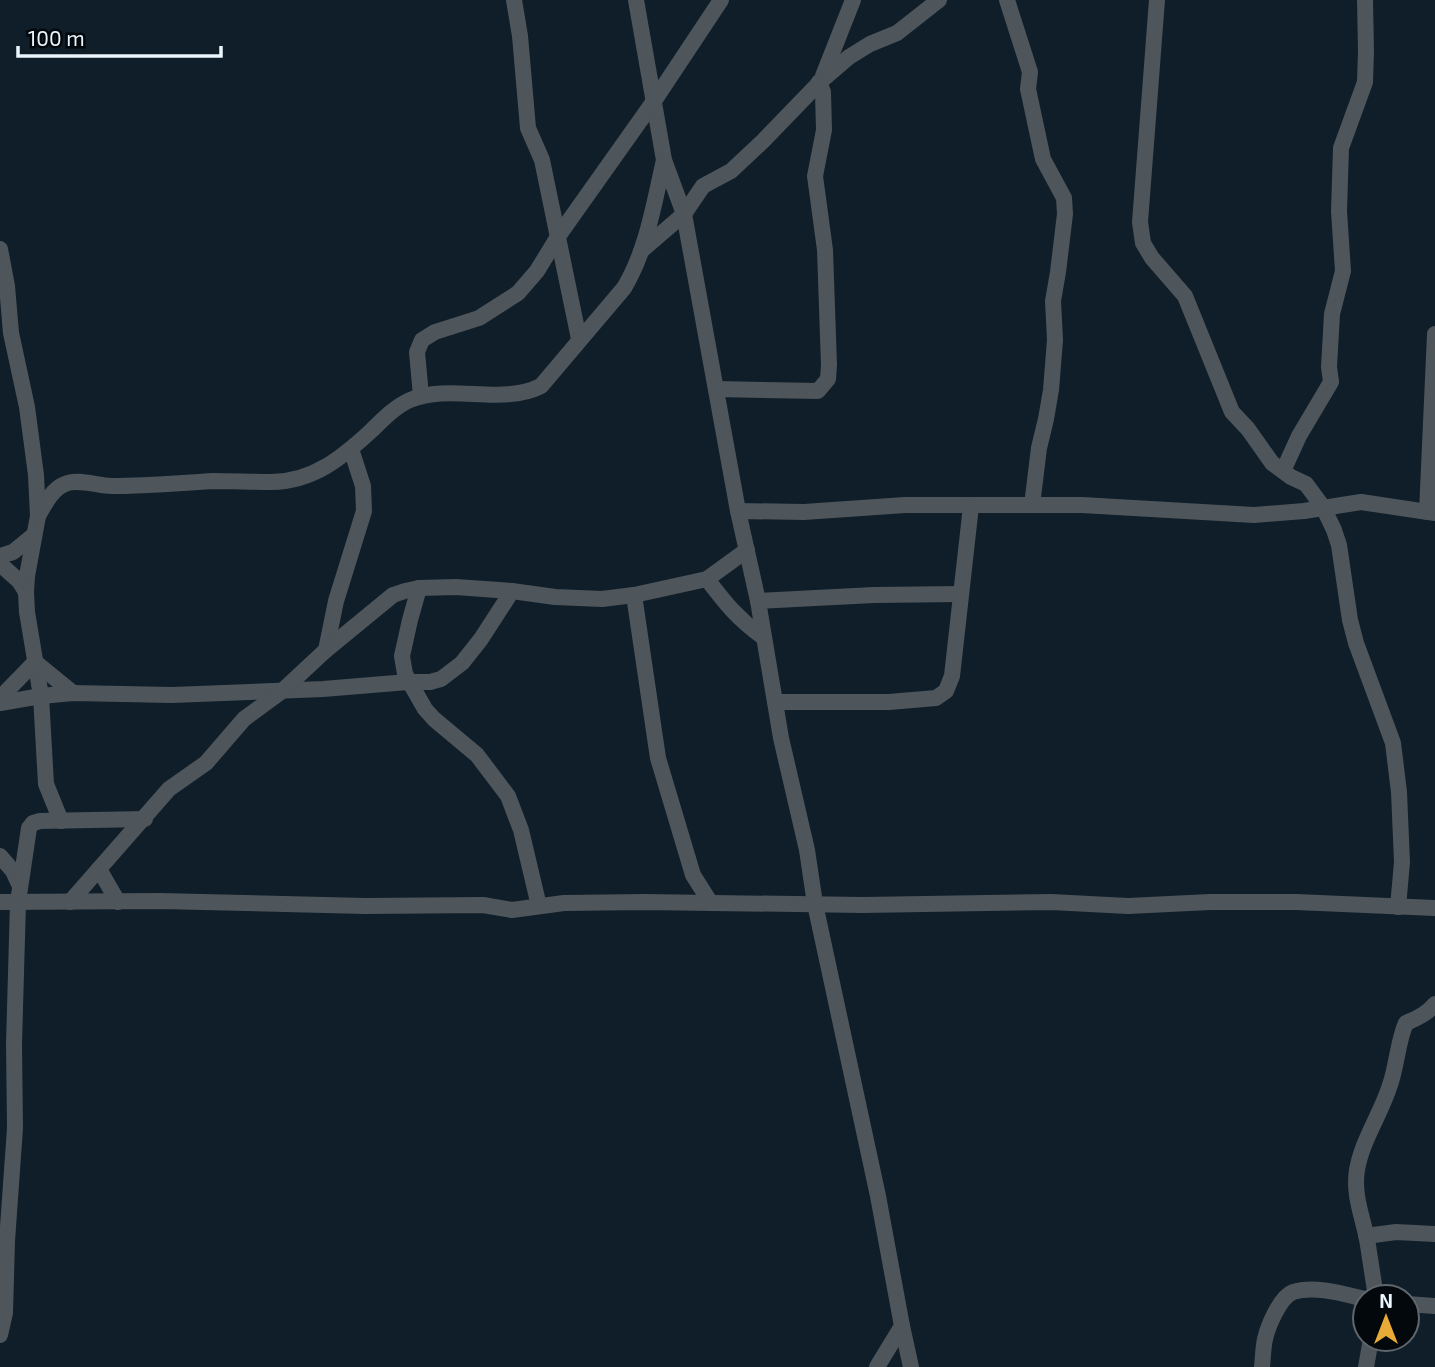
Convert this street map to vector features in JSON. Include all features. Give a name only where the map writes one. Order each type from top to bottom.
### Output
[{"type":"street","points":[[514,0],[528,128],[542,160],[579,339]]},
{"type":"street","points":[[636,0],[664,160],[684,214],[775,702],[911,1367]]},
{"type":"street","points":[[421,396],[417,352],[422,340],[435,332],[479,318],[518,293],[537,271],[559,234],[654,101],[721,0]]},
{"type":"street","points":[[716,389],[818,391],[828,379],[825,250],[815,176],[824,130],[823,92],[820,82],[853,0]]},
{"type":"street","points":[[641,251],[684,214],[703,186],[731,171],[820,82],[849,57],[870,44],[897,33],[939,0]]},
{"type":"street","points":[[1007,0],[1030,72],[1028,89],[1043,159],[1063,198],[1065,214],[1053,302],[1055,340],[1051,390],[1031,505]]},
{"type":"street","points":[[1157,0],[1140,222],[1143,243],[1185,296],[1232,412],[1272,463],[1306,484],[1323,507],[1334,530],[1356,643],[1393,743],[1402,850],[1398,907]]},
{"type":"street","points":[[1283,471],[1298,436],[1331,382],[1329,366],[1332,314],[1343,271],[1339,211],[1341,148],[1365,82],[1365,0]]},
{"type":"street","points":[[38,516],[55,490],[74,481],[100,486],[122,486],[296,480],[313,474],[351,449],[386,417],[406,402],[421,396],[517,393],[541,386],[624,288],[633,272],[641,251],[664,160]]},
{"type":"street","points":[[0,249],[11,333],[27,407],[36,475],[38,516],[26,592],[27,612],[41,696],[46,784],[61,821]]},
{"type":"street","points":[[738,511],[804,512],[905,505],[1082,505],[1254,515],[1304,512],[1361,502],[1431,513],[1435,334]]},
{"type":"street","points":[[326,650],[336,601],[364,511],[363,486],[351,449]]},
{"type":"street","points":[[775,702],[890,702],[936,698],[946,691],[952,676],[971,506]]},
{"type":"street","points":[[0,556],[13,551],[34,535]]},
{"type":"street","points":[[70,902],[169,789],[206,763],[244,719],[282,691],[326,650],[393,595],[419,588],[456,587],[555,597],[602,599],[634,595],[707,579],[747,550]]},
{"type":"street","points":[[0,564],[19,581],[26,592]]},
{"type":"street","points":[[707,579],[731,611],[763,636]]},
{"type":"street","points":[[419,588],[402,656],[408,682],[425,709],[477,755],[508,796],[522,830],[540,906]]},
{"type":"street","points":[[0,700],[73,693],[172,695],[430,682],[441,679],[462,663],[512,591]]},
{"type":"street","points":[[758,601],[960,594]]},
{"type":"street","points":[[634,595],[658,758],[693,875],[710,902]]},
{"type":"street","points":[[35,662],[73,693]]},
{"type":"street","points":[[0,700],[35,662]]},
{"type":"street","points":[[0,1335],[5,1313],[15,1128],[14,1044],[19,894],[29,828],[40,821],[145,819]]},
{"type":"street","points":[[0,856],[13,871],[19,894]]},
{"type":"street","points":[[99,869],[118,902]]},
{"type":"street","points":[[0,902],[19,894],[70,902],[483,905],[512,910],[577,903],[710,902],[874,905],[1026,902],[1137,906],[1210,902],[1296,902],[1435,908]]},
{"type":"street","points":[[1374,1283],[1357,1203],[1357,1169],[1367,1136],[1384,1104],[1393,1078],[1402,1031],[1406,1023],[1430,1010],[1435,1004]]},
{"type":"street","points":[[1366,1236],[1396,1232],[1435,1234]]},
{"type":"street","points":[[1262,1367],[1265,1341],[1271,1322],[1282,1302],[1291,1293],[1303,1290],[1332,1291],[1351,1296]]},
{"type":"street","points":[[877,1367],[902,1326]]}]
